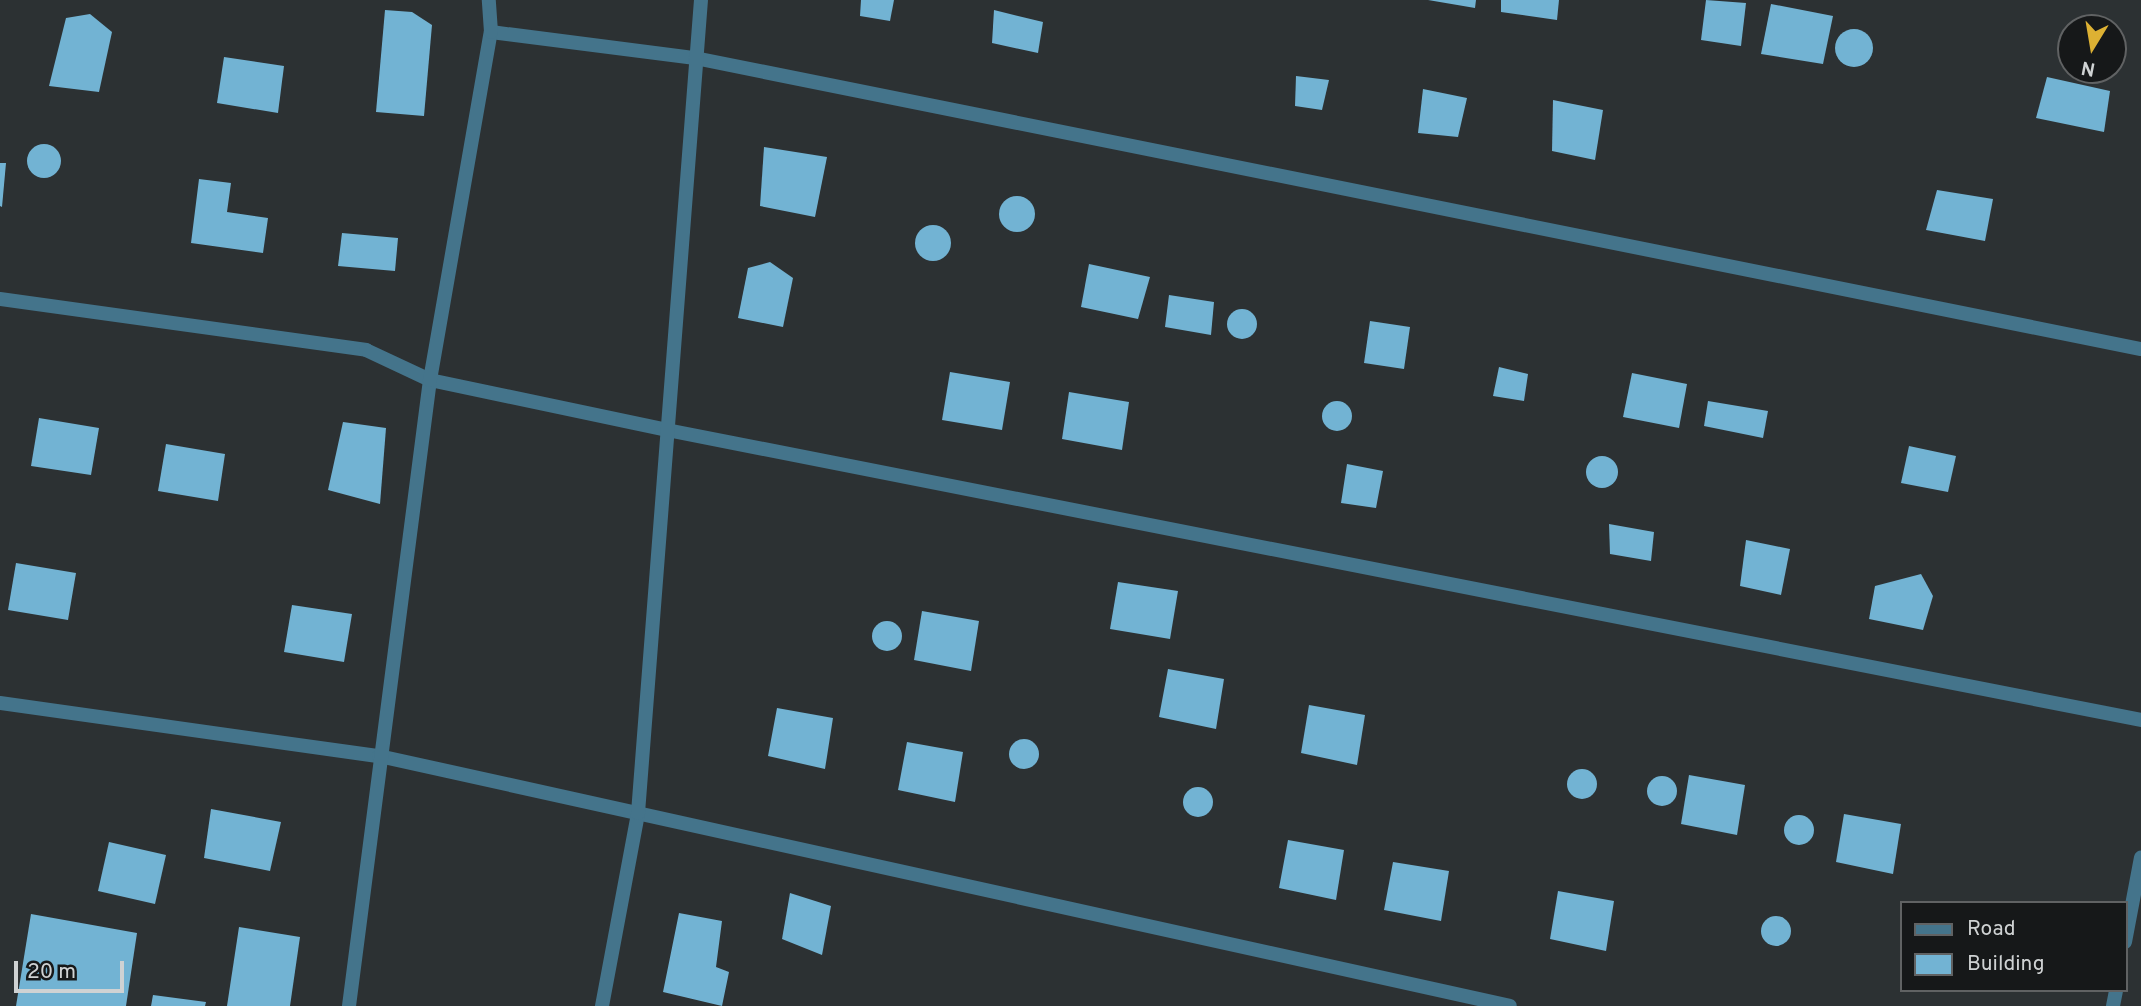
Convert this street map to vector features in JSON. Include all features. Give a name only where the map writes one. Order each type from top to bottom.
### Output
[{"type":"street","points":[[349,1006],[379,756],[430,380],[491,32],[488,0]]},
{"type":"street","points":[[602,1006],[638,813],[701,0]]},
{"type":"street","points":[[491,32],[695,58],[2141,349]]},
{"type":"street","points":[[0,299],[366,350],[430,380],[667,430],[2141,720]]},
{"type":"street","points":[[0,703],[379,756],[1510,1006]]},
{"type":"street","points":[[2127,931],[2141,857]]},
{"type":"building","points":[[861,0],[894,0],[890,21],[860,16]]},
{"type":"building","points":[[1428,0],[1476,0],[1475,8]]},
{"type":"building","points":[[1501,0],[1559,0],[1557,20],[1501,12]]},
{"type":"building","points":[[1706,0],[1746,3],[1741,46],[1701,40]]},
{"type":"building","points":[[1771,4],[1833,16],[1823,64],[1761,54]]},
{"type":"building","points":[[385,10],[412,12],[432,25],[424,116],[376,112]]},
{"type":"building","points":[[994,10],[1043,22],[1038,53],[992,43]]},
{"type":"building","points":[[90,14],[112,32],[99,92],[49,86],[66,18]]},
{"type":"building","points":[[1854,29],[1867,35],[1873,48],[1867,61],[1854,67],[1841,61],[1835,48],[1841,35]]},
{"type":"building","points":[[224,57],[284,66],[278,113],[217,103]]},
{"type":"building","points":[[1296,76],[1329,80],[1322,110],[1295,106]]},
{"type":"building","points":[[2047,77],[2057,79],[2057,84],[2078,84],[2110,91],[2104,132],[2036,118]]},
{"type":"building","points":[[1423,89],[1467,98],[1458,137],[1418,133]]},
{"type":"building","points":[[1553,100],[1603,110],[1595,160],[1552,151]]},
{"type":"building","points":[[44,144],[56,149],[61,161],[56,173],[44,178],[32,173],[27,161],[32,149]]},
{"type":"building","points":[[764,147],[827,157],[815,217],[760,206]]},
{"type":"building","points":[[0,163],[6,163],[2,207],[0,206]]},
{"type":"building","points":[[199,179],[231,183],[227,212],[268,218],[263,253],[191,243]]},
{"type":"building","points":[[1937,190],[1993,199],[1985,241],[1926,230]]},
{"type":"building","points":[[1017,196],[1030,201],[1035,214],[1030,227],[1017,232],[1004,227],[999,214],[1004,201]]},
{"type":"building","points":[[933,225],[945,231],[951,243],[945,255],[933,261],[921,255],[915,243],[921,231]]},
{"type":"building","points":[[342,233],[398,238],[395,271],[338,266]]},
{"type":"building","points":[[770,262],[793,278],[783,327],[738,318],[748,268]]},
{"type":"building","points":[[1089,264],[1150,277],[1138,319],[1081,307]]},
{"type":"building","points":[[1169,295],[1214,302],[1211,335],[1165,327]]},
{"type":"building","points":[[1242,309],[1253,313],[1257,324],[1253,335],[1242,339],[1231,335],[1227,324],[1231,313]]},
{"type":"building","points":[[1370,321],[1410,327],[1404,369],[1364,363]]},
{"type":"building","points":[[1499,367],[1528,374],[1524,401],[1493,396]]},
{"type":"building","points":[[950,372],[1010,382],[1002,430],[942,420]]},
{"type":"building","points":[[1632,373],[1687,384],[1679,428],[1623,417]]},
{"type":"building","points":[[1069,392],[1129,402],[1122,450],[1062,439]]},
{"type":"building","points":[[1337,401],[1348,405],[1352,416],[1348,427],[1337,431],[1326,427],[1322,416],[1326,405]]},
{"type":"building","points":[[1708,401],[1768,411],[1763,438],[1704,426]]},
{"type":"building","points":[[39,418],[99,428],[91,475],[31,466]]},
{"type":"building","points":[[343,422],[386,428],[380,504],[328,490]]},
{"type":"building","points":[[166,444],[225,454],[218,501],[158,491]]},
{"type":"building","points":[[1909,446],[1956,456],[1948,492],[1901,483]]},
{"type":"building","points":[[1602,456],[1613,461],[1618,472],[1613,483],[1602,488],[1591,483],[1586,472],[1591,461]]},
{"type":"building","points":[[1347,464],[1383,471],[1376,508],[1341,503]]},
{"type":"building","points":[[1609,524],[1654,532],[1651,561],[1610,554]]},
{"type":"building","points":[[1746,540],[1790,549],[1781,595],[1740,586]]},
{"type":"building","points":[[16,563],[76,573],[68,620],[8,610]]},
{"type":"building","points":[[1921,574],[1933,596],[1923,630],[1869,619],[1875,586]]},
{"type":"building","points":[[1118,582],[1178,591],[1170,639],[1110,629]]},
{"type":"building","points":[[292,605],[352,614],[344,662],[284,652]]},
{"type":"building","points":[[922,611],[979,621],[971,671],[914,660]]},
{"type":"building","points":[[887,621],[898,625],[902,636],[898,647],[887,651],[876,647],[872,636],[876,625]]},
{"type":"building","points":[[1168,669],[1224,679],[1216,729],[1159,717]]},
{"type":"building","points":[[1309,705],[1365,715],[1357,765],[1301,753]]},
{"type":"building","points":[[777,708],[833,718],[825,769],[768,756]]},
{"type":"building","points":[[1024,739],[1035,743],[1039,754],[1035,765],[1024,769],[1013,765],[1009,754],[1013,743]]},
{"type":"building","points":[[907,742],[963,752],[955,802],[898,790]]},
{"type":"building","points":[[1582,769],[1593,773],[1597,784],[1593,795],[1582,799],[1571,795],[1567,784],[1571,773]]},
{"type":"building","points":[[1689,775],[1745,785],[1737,835],[1681,824]]},
{"type":"building","points":[[1662,776],[1673,780],[1677,791],[1673,802],[1662,806],[1651,802],[1647,791],[1651,780]]},
{"type":"building","points":[[1198,787],[1209,791],[1213,802],[1209,813],[1198,817],[1187,813],[1183,802],[1187,791]]},
{"type":"building","points":[[211,809],[281,822],[270,871],[204,858]]},
{"type":"building","points":[[1844,814],[1901,824],[1893,874],[1836,862]]},
{"type":"building","points":[[1799,815],[1810,819],[1814,830],[1810,841],[1799,845],[1788,841],[1784,830],[1788,819]]},
{"type":"building","points":[[1288,840],[1344,850],[1336,900],[1279,888]]},
{"type":"building","points":[[109,842],[166,855],[155,904],[98,891]]},
{"type":"building","points":[[1393,862],[1449,871],[1441,921],[1384,910]]},
{"type":"building","points":[[1558,891],[1614,901],[1606,951],[1550,939]]},
{"type":"building","points":[[790,893],[831,906],[822,955],[782,939]]},
{"type":"building","points":[[679,913],[722,921],[716,967],[729,972],[722,1006],[663,992]]},
{"type":"building","points":[[31,914],[137,933],[126,1006],[16,1006]]},
{"type":"building","points":[[1776,916],[1787,920],[1791,931],[1787,942],[1776,946],[1765,942],[1761,931],[1765,920]]},
{"type":"building","points":[[239,927],[300,937],[290,1006],[227,1006]]},
{"type":"building","points":[[153,995],[206,1002],[205,1006],[151,1006]]}]
